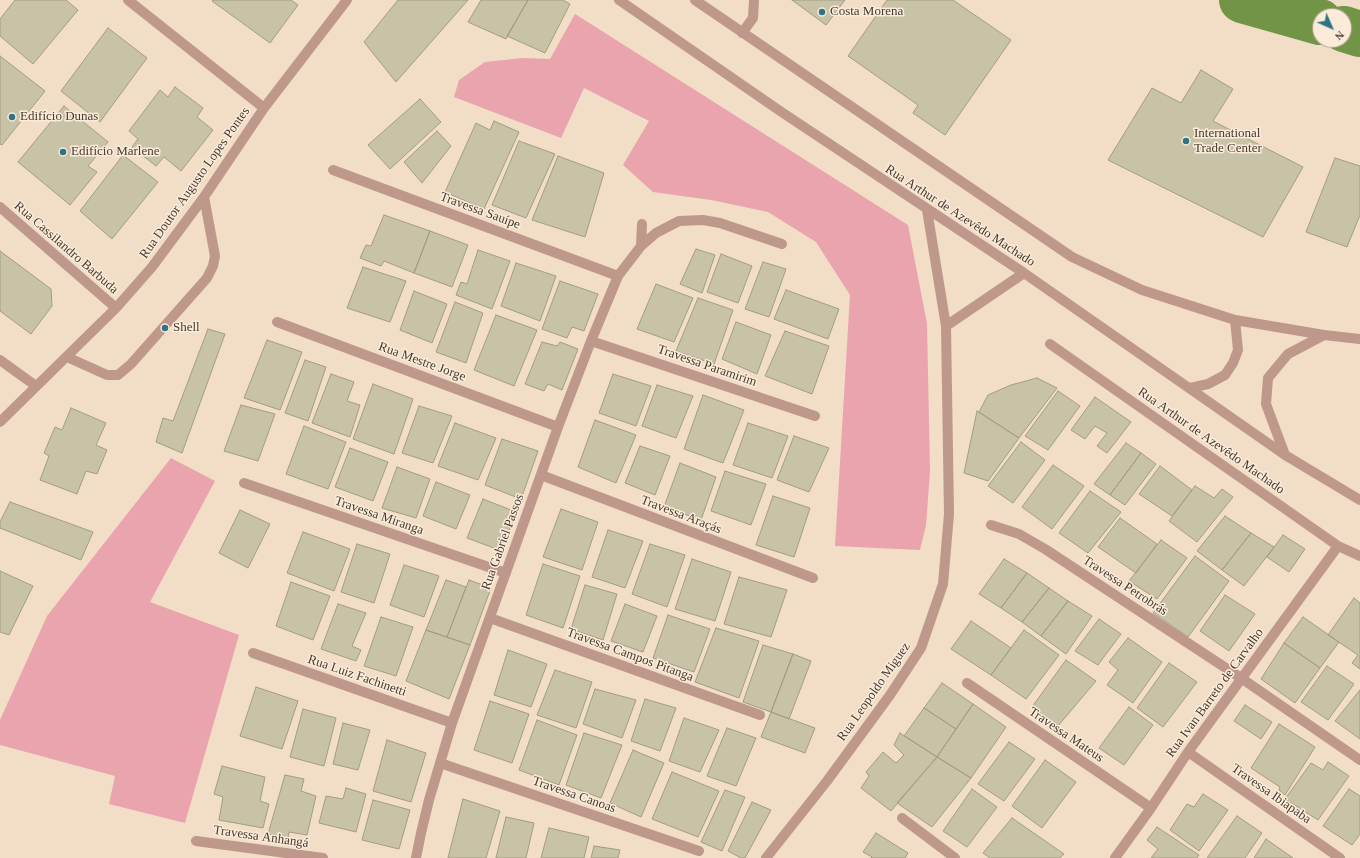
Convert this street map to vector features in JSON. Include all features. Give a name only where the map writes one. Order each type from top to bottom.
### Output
[{"type":"street","points":[[128,0],[264,108]]},
{"type":"street","name":"Rua Doutor Augusto Lopes Pontes","points":[[0,422],[116,308],[152,267],[204,197],[264,108],[347,0]]},
{"type":"street","name":"Rua Arthur de Azevêdo Machado","points":[[619,0],[783,113],[1024,273],[1285,455],[1360,500]]},
{"type":"street","name":"Rua Arthur de Azevêdo Machado","points":[[694,0],[1072,257],[1142,290],[1235,320],[1324,335],[1360,339]]},
{"type":"street","points":[[742,32],[753,18],[754,0]]},
{"type":"street","name":"Travessa Sauípe","points":[[333,170],[618,276]]},
{"type":"street","points":[[67,357],[106,375],[118,375],[131,364],[207,278],[214,266],[215,256],[204,197]]},
{"type":"street","name":"Rua Cassilandro Barbuda","points":[[0,207],[116,308]]},
{"type":"street","name":"Rua Leopoldo Miguez","points":[[766,858],[827,781],[890,695],[920,648],[943,584],[950,514],[946,326],[927,210]]},
{"type":"street","name":"Rua Gabriel Passos","points":[[416,858],[420,833],[452,723],[558,427],[618,276],[641,246],[656,234],[679,221],[703,220],[720,223],[782,244]]},
{"type":"street","points":[[641,246],[642,224]]},
{"type":"street","points":[[946,326],[1024,273]]},
{"type":"street","points":[[1190,388],[1208,384],[1225,375],[1233,364],[1238,350],[1235,320]]},
{"type":"street","name":"Rua Mestre Jorge","points":[[277,322],[558,427]]},
{"type":"street","points":[[1285,455],[1266,404],[1268,378],[1288,354],[1324,335]]},
{"type":"street","name":"Travessa Paramirim","points":[[591,341],[815,416]]},
{"type":"street","name":"Rua Arthur de Azevêdo Machado","points":[[1050,344],[1338,546],[1360,556]]},
{"type":"street","points":[[0,360],[36,386]]},
{"type":"street","name":"Travessa Araçás","points":[[541,475],[813,578]]},
{"type":"street","name":"Travessa Miranga","points":[[244,483],[506,573]]},
{"type":"street","name":"Travessa Petrobrás","points":[[991,525],[1019,534],[1045,549],[1241,678],[1360,760]]},
{"type":"street","name":"Rua Ivan Barreto de Carvalho","points":[[1115,858],[1151,808],[1188,752],[1338,546]]},
{"type":"street","name":"Travessa Campos Pitanga","points":[[490,618],[760,715]]},
{"type":"street","name":"Rua Luiz Fachinetti","points":[[253,653],[452,723]]},
{"type":"street","name":"Travessa Mateus","points":[[967,683],[1151,808]]},
{"type":"street","name":"Travessa Ibiapaba","points":[[1188,752],[1340,858]]},
{"type":"street","name":"Travessa Canoas","points":[[440,763],[699,851]]},
{"type":"street","points":[[902,818],[955,858]]},
{"type":"street","name":"Travessa Anhangá","points":[[196,841],[323,858]]},
{"type":"shaded area","points":[[575,14],[908,225],[927,324],[930,472],[926,525],[920,550],[835,546],[850,295],[816,242],[768,212],[711,200],[653,192],[623,165],[649,121],[584,88],[561,138],[454,97],[459,80],[485,62],[523,58],[550,59]]},
{"type":"shaded area","points":[[171,458],[215,481],[150,602],[239,635],[185,823],[109,804],[115,776],[0,745],[0,720],[47,616]]},
{"type":"building","points":[[15,0],[66,0],[78,10],[33,64],[0,36],[0,19]]},
{"type":"building","points":[[291,0],[298,5],[270,43],[212,1]]},
{"type":"building","points":[[398,0],[468,0],[396,82],[364,42]]},
{"type":"building","points":[[481,0],[528,0],[506,39],[468,22]]},
{"type":"building","points":[[528,0],[563,0],[570,4],[545,53],[507,36]]},
{"type":"building","name":"Costa Morena","points":[[792,0],[845,0],[826,25]]},
{"type":"building","points":[[887,0],[953,0],[1011,40],[945,135],[913,113],[918,105],[848,56]]},
{"type":"building","points":[[108,28],[147,58],[100,122],[61,91]]},
{"type":"building","name":"Edifício Dunas","points":[[0,56],[45,91],[2,145],[0,144]]},
{"type":"building","name":"International Trade Center","points":[[1201,70],[1233,89],[1213,121],[1303,167],[1263,237],[1108,160],[1152,88],[1181,103]]},
{"type":"building","points":[[175,87],[203,108],[197,117],[213,130],[181,171],[164,157],[156,166],[132,147],[138,139],[129,131],[160,90],[168,97]]},
{"type":"building","points":[[420,99],[441,122],[390,169],[368,145]]},
{"type":"building","name":"Edifício Marlene","points":[[64,106],[108,142],[88,166],[97,172],[70,205],[18,162]]},
{"type":"building","points":[[494,121],[519,132],[484,209],[445,192],[476,123],[490,130]]},
{"type":"building","points":[[437,131],[451,146],[422,183],[404,162]]},
{"type":"building","points":[[519,141],[555,154],[526,218],[492,205]]},
{"type":"building","points":[[123,155],[158,182],[112,239],[80,211]]},
{"type":"building","points":[[558,156],[604,173],[585,237],[532,220]]},
{"type":"building","points":[[1335,158],[1360,166],[1360,215],[1347,247],[1306,232]]},
{"type":"building","points":[[384,215],[430,231],[414,273],[384,261],[381,266],[360,258],[366,245],[371,246]]},
{"type":"building","points":[[430,231],[468,245],[452,287],[414,273]]},
{"type":"building","points":[[696,249],[715,255],[702,293],[680,284]]},
{"type":"building","points":[[478,250],[510,261],[492,309],[456,295],[461,282],[467,284]]},
{"type":"building","points":[[0,251],[51,289],[52,306],[31,334],[0,311]]},
{"type":"building","points":[[721,254],[752,266],[738,303],[707,292]]},
{"type":"building","points":[[763,262],[786,269],[769,317],[745,309]]},
{"type":"building","points":[[516,263],[556,276],[540,321],[501,306]]},
{"type":"building","points":[[363,267],[406,281],[390,322],[347,308]]},
{"type":"building","points":[[560,281],[598,294],[584,331],[572,327],[567,338],[542,329]]},
{"type":"building","points":[[656,284],[693,298],[674,342],[637,329]]},
{"type":"building","points":[[786,290],[839,309],[828,339],[774,319]]},
{"type":"building","points":[[414,291],[447,304],[432,343],[400,330]]},
{"type":"building","points":[[698,298],[733,310],[714,364],[676,351]]},
{"type":"building","points":[[455,302],[483,313],[466,363],[436,352]]},
{"type":"building","points":[[496,315],[537,330],[514,386],[474,370]]},
{"type":"building","points":[[736,322],[771,335],[757,374],[722,359]]},
{"type":"building","points":[[208,329],[225,334],[182,453],[156,442],[163,418],[173,421]]},
{"type":"building","points":[[785,331],[829,346],[812,394],[765,376]]},
{"type":"building","points":[[267,340],[302,352],[280,410],[244,398]]},
{"type":"building","points":[[542,342],[557,346],[560,342],[578,349],[562,390],[548,384],[544,391],[525,384]]},
{"type":"building","points":[[305,360],[326,367],[308,421],[285,413]]},
{"type":"building","points":[[331,374],[354,382],[347,401],[360,405],[350,437],[312,423]]},
{"type":"building","points":[[613,374],[651,386],[636,426],[599,413]]},
{"type":"building","points":[[1037,378],[1057,388],[1019,438],[979,412],[988,395],[1011,385]]},
{"type":"building","points":[[373,384],[413,399],[394,454],[353,439]]},
{"type":"building","points":[[657,385],[693,396],[676,438],[642,426]]},
{"type":"building","points":[[1058,391],[1080,406],[1048,450],[1025,436]]},
{"type":"building","points":[[703,395],[744,410],[723,463],[684,449]]},
{"type":"building","points":[[1095,397],[1131,422],[1107,453],[1097,446],[1107,433],[1095,426],[1085,439],[1071,430]]},
{"type":"building","points":[[241,405],[275,414],[258,461],[224,451]]},
{"type":"building","points":[[419,406],[452,416],[433,463],[402,453]]},
{"type":"building","points":[[71,408],[106,423],[96,445],[107,450],[97,474],[86,471],[77,494],[40,480],[49,456],[44,453],[55,427],[62,430]]},
{"type":"building","points":[[977,411],[1019,438],[988,481],[964,473]]},
{"type":"building","points":[[595,420],[636,435],[616,483],[578,467]]},
{"type":"building","points":[[455,423],[496,438],[478,480],[438,466]]},
{"type":"building","points":[[748,423],[788,436],[772,478],[733,465]]},
{"type":"building","points":[[304,426],[346,442],[328,489],[286,474]]},
{"type":"building","points":[[794,436],[829,448],[809,492],[777,480]]},
{"type":"building","points":[[502,439],[538,451],[521,499],[485,485]]},
{"type":"building","points":[[1021,442],[1045,460],[1013,503],[988,486]]},
{"type":"building","points":[[1126,443],[1141,453],[1110,495],[1094,484]]},
{"type":"building","points":[[640,446],[670,456],[655,495],[625,483]]},
{"type":"building","points":[[350,448],[388,462],[373,501],[335,487]]},
{"type":"building","points":[[1141,453],[1156,464],[1125,505],[1110,495]]},
{"type":"building","points":[[680,463],[716,477],[701,520],[664,507]]},
{"type":"building","points":[[1053,465],[1084,486],[1052,529],[1022,507]]},
{"type":"building","points":[[1160,466],[1192,490],[1172,516],[1139,494]]},
{"type":"building","points":[[397,467],[430,479],[416,518],[382,508]]},
{"type":"building","points":[[725,471],[766,484],[751,525],[711,511]]},
{"type":"building","points":[[436,482],[470,495],[456,529],[423,516]]},
{"type":"building","points":[[1195,486],[1214,498],[1222,489],[1233,497],[1197,542],[1169,521]]},
{"type":"building","points":[[1090,491],[1121,512],[1088,553],[1059,533]]},
{"type":"building","points":[[773,496],[810,508],[794,557],[756,545]]},
{"type":"building","points":[[483,499],[516,512],[502,551],[467,538]]},
{"type":"building","points":[[10,502],[93,532],[81,560],[0,528],[0,522]]},
{"type":"building","points":[[561,509],[598,522],[582,570],[543,557]]},
{"type":"building","points":[[240,510],[270,524],[248,568],[219,553]]},
{"type":"building","points":[[1225,516],[1251,533],[1222,570],[1197,551]]},
{"type":"building","points":[[1120,518],[1157,544],[1136,573],[1098,547]]},
{"type":"building","points":[[608,530],[643,541],[625,588],[592,577]]},
{"type":"building","points":[[303,532],[350,549],[334,591],[287,573]]},
{"type":"building","points":[[1251,533],[1274,547],[1244,586],[1222,570]]},
{"type":"building","points":[[1283,535],[1305,549],[1289,572],[1267,557]]},
{"type":"building","points":[[1161,540],[1187,558],[1157,599],[1129,581]]},
{"type":"building","points":[[357,544],[390,554],[374,603],[341,592]]},
{"type":"building","points":[[650,544],[685,555],[667,607],[632,594]]},
{"type":"building","points":[[1195,556],[1229,581],[1188,637],[1153,613]]},
{"type":"building","points":[[692,559],[731,572],[715,621],[675,609]]},
{"type":"building","points":[[1004,559],[1027,573],[1001,608],[979,594]]},
{"type":"building","points":[[543,564],[580,576],[563,628],[526,615]]},
{"type":"building","points":[[404,565],[439,576],[424,617],[390,605]]},
{"type":"building","points":[[0,571],[33,586],[9,635],[0,632]]},
{"type":"building","points":[[1027,573],[1049,588],[1022,622],[1001,608]]},
{"type":"building","points":[[739,577],[787,590],[771,637],[724,624]]},
{"type":"building","points":[[446,580],[466,587],[447,637],[426,630]]},
{"type":"building","points":[[469,580],[491,588],[470,645],[447,637]]},
{"type":"building","points":[[291,582],[330,596],[313,640],[276,626]]},
{"type":"building","points":[[585,585],[617,594],[603,640],[571,629]]},
{"type":"building","points":[[1049,588],[1068,601],[1041,636],[1022,622]]},
{"type":"building","points":[[1225,595],[1255,614],[1229,651],[1200,631]]},
{"type":"building","points":[[1354,598],[1360,603],[1360,669],[1352,663],[1358,655],[1328,635]]},
{"type":"building","points":[[1068,601],[1092,616],[1066,654],[1041,636]]},
{"type":"building","points":[[338,604],[366,613],[352,646],[361,650],[356,661],[321,649]]},
{"type":"building","points":[[625,604],[657,616],[643,652],[611,641]]},
{"type":"building","points":[[668,615],[710,629],[694,672],[653,658]]},
{"type":"building","points":[[381,617],[413,627],[396,676],[364,666]]},
{"type":"building","points":[[1303,617],[1339,642],[1320,668],[1284,643]]},
{"type":"building","points":[[1099,619],[1121,634],[1098,665],[1075,651]]},
{"type":"building","points":[[971,621],[1011,648],[991,675],[951,649]]},
{"type":"building","points":[[716,628],[759,641],[739,698],[695,682]]},
{"type":"building","points":[[426,630],[470,645],[449,699],[406,681]]},
{"type":"building","points":[[1024,630],[1059,655],[1026,699],[991,675]]},
{"type":"building","points":[[1128,638],[1162,662],[1133,703],[1107,685],[1118,670],[1109,662]]},
{"type":"building","points":[[1284,643],[1320,668],[1295,703],[1261,679]]},
{"type":"building","points":[[763,645],[793,654],[771,712],[743,702]]},
{"type":"building","points":[[508,650],[547,664],[531,707],[494,695]]},
{"type":"building","points":[[793,654],[811,661],[789,719],[771,712]]},
{"type":"building","points":[[1066,660],[1096,681],[1058,726],[1032,707]]},
{"type":"building","points":[[1169,663],[1197,682],[1163,727],[1137,708]]},
{"type":"building","points":[[1327,666],[1354,684],[1328,720],[1301,702]]},
{"type":"building","points":[[555,670],[592,682],[576,728],[537,715]]},
{"type":"building","points":[[942,683],[973,704],[956,729],[924,708]]},
{"type":"building","points":[[256,687],[298,701],[282,749],[240,736]]},
{"type":"building","points":[[595,689],[636,700],[622,738],[583,724]]},
{"type":"building","points":[[1360,690],[1360,739],[1335,721]]},
{"type":"building","points":[[645,699],[676,708],[660,751],[631,741]]},
{"type":"building","points":[[490,701],[529,714],[512,763],[474,750]]},
{"type":"building","points":[[973,704],[1006,727],[971,778],[937,757]]},
{"type":"building","points":[[1245,705],[1272,722],[1261,739],[1234,721]]},
{"type":"building","points":[[1129,707],[1153,725],[1124,765],[1099,748]]},
{"type":"building","points":[[924,708],[956,729],[937,757],[904,736]]},
{"type":"building","points":[[303,709],[336,718],[324,766],[290,757]]},
{"type":"building","points":[[771,712],[815,728],[805,753],[761,737]]},
{"type":"building","points":[[684,718],[719,730],[700,772],[669,761]]},
{"type":"building","points":[[537,720],[577,735],[559,785],[519,770]]},
{"type":"building","points":[[343,723],[370,730],[358,770],[333,764]]},
{"type":"building","points":[[1279,724],[1315,747],[1285,795],[1279,790],[1280,787],[1251,768]]},
{"type":"building","points":[[727,728],[756,738],[736,786],[707,776]]},
{"type":"building","points":[[584,733],[622,745],[601,798],[566,785]]},
{"type":"building","points":[[900,733],[937,757],[891,811],[861,788],[869,776],[866,772],[883,752],[896,763],[904,755],[894,745]]},
{"type":"building","points":[[387,740],[426,753],[411,802],[373,791]]},
{"type":"building","points":[[1009,742],[1035,759],[1004,801],[978,784]]},
{"type":"building","points":[[633,750],[664,763],[641,817],[610,803]]},
{"type":"building","points":[[937,757],[971,778],[932,827],[897,803]]},
{"type":"building","points":[[1045,760],[1076,782],[1042,828],[1012,806]]},
{"type":"building","points":[[1328,762],[1349,776],[1318,820],[1285,799],[1311,763],[1323,770]]},
{"type":"building","points":[[222,766],[265,777],[260,801],[269,804],[263,828],[219,820],[223,797],[214,794]]},
{"type":"building","points":[[672,772],[719,791],[698,837],[652,819]]},
{"type":"building","points":[[285,775],[304,779],[301,791],[316,796],[307,835],[289,832],[288,838],[268,834]]},
{"type":"building","points":[[346,788],[366,794],[356,832],[319,823],[326,796],[343,799]]},
{"type":"building","points":[[972,789],[997,807],[967,847],[943,831]]},
{"type":"building","points":[[1349,789],[1360,796],[1360,834],[1352,845],[1323,826]]},
{"type":"building","points":[[725,790],[745,797],[722,851],[701,842]]},
{"type":"building","points":[[1203,794],[1228,810],[1199,851],[1170,830],[1187,804],[1194,807]]},
{"type":"building","points":[[463,799],[500,811],[486,858],[448,858]]},
{"type":"building","points":[[373,800],[410,810],[399,849],[362,840]]},
{"type":"building","points":[[752,802],[771,810],[745,858],[741,858],[728,851]]},
{"type":"building","points":[[1237,816],[1262,833],[1245,858],[1207,858]]},
{"type":"building","points":[[506,817],[534,823],[526,858],[496,858]]},
{"type":"building","points":[[1012,818],[1064,854],[1060,858],[990,858],[983,853]]},
{"type":"building","points":[[1157,827],[1199,855],[1197,858],[1151,858],[1158,849],[1147,840]]},
{"type":"building","points":[[549,828],[589,837],[584,858],[541,858]]},
{"type":"building","points":[[876,833],[908,853],[905,858],[871,858],[872,857],[863,852]]},
{"type":"building","points":[[1266,839],[1293,858],[1254,858]]},
{"type":"building","points":[[594,846],[620,850],[618,858],[591,858]]},
{"type":"waterway","points":[[1242,0],[1312,20]]},
{"type":"waterway","points":[[1352,32],[1360,34]]},
{"type":"place","name":"Costa Morena","points":[[822,12]]},
{"type":"place","name":"Edifício Dunas","points":[[12,117]]},
{"type":"place","name":"International Trade Center","points":[[1186,141]]},
{"type":"place","name":"Edifício Marlene","points":[[63,152]]},
{"type":"place","name":"Shell","points":[[165,328]]}]
